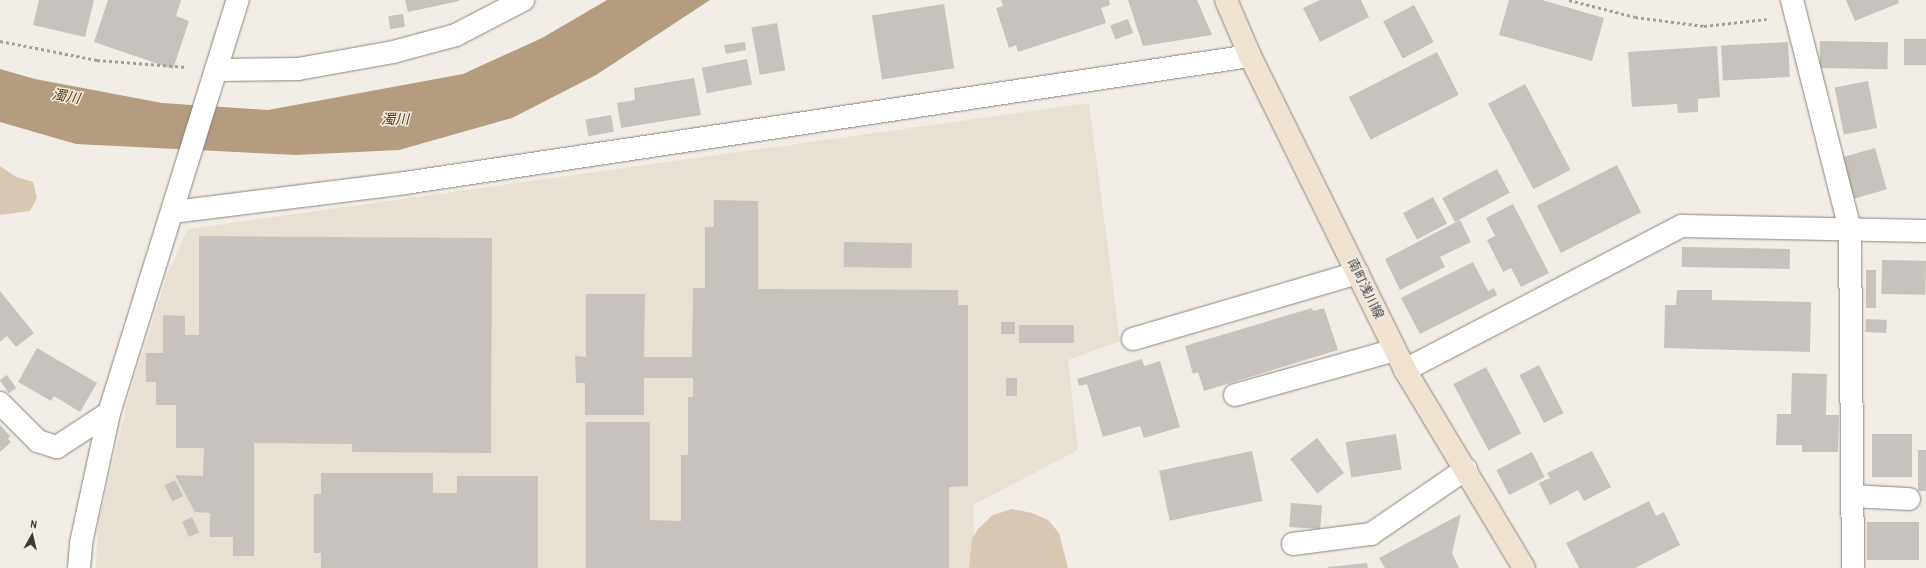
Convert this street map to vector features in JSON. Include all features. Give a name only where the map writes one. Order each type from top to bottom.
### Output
[{"type":"street","points":[[79,568],[81,543],[109,413],[189,162],[238,0]]},
{"type":"street","points":[[216,70],[298,69],[393,52],[456,35],[524,0]]},
{"type":"street","name":"南町浅川線","points":[[1226,0],[1250,56],[1405,370],[1466,469],[1524,568]]},
{"type":"street","points":[[1793,4],[1850,229],[1853,568]]},
{"type":"street","points":[[173,212],[406,183],[1250,56]]},
{"type":"street","points":[[1405,370],[1682,226],[1926,231]]},
{"type":"street","points":[[1133,339],[1357,273]]},
{"type":"street","points":[[1235,396],[1395,350]]},
{"type":"street","points":[[0,403],[38,441],[57,447],[109,413]]},
{"type":"street","points":[[1293,544],[1371,534],[1466,469]]},
{"type":"street","points":[[1853,496],[1909,498]]},
{"type":"path","points":[[1569,0],[1635,17],[1704,26],[1761,22],[1793,4]]},
{"type":"path","points":[[0,41],[97,60],[216,70]]},
{"type":"shaded area","points":[[1089,103],[1120,341],[1068,360],[1078,450],[973,505],[975,568],[96,568],[98,524],[128,399],[168,272],[188,229]]},
{"type":"shaded area","points":[[0,166],[16,177],[33,182],[37,198],[30,211],[0,215]]},
{"type":"shaded area","points":[[1012,509],[1032,513],[1048,520],[1059,533],[1068,568],[969,568],[972,539],[978,529],[993,515]]},
{"type":"water","name":"濁川","points":[[607,0],[710,0],[596,75],[512,118],[399,150],[296,155],[76,144],[0,122],[0,69],[35,79],[162,103],[268,110],[463,74],[542,38]]},
{"type":"building","points":[[39,0],[94,0],[85,37],[33,25]]},
{"type":"building","points":[[108,0],[181,0],[176,16],[189,21],[173,69],[94,42]]},
{"type":"building","points":[[405,0],[459,0],[459,1],[408,12]]},
{"type":"building","points":[[1001,0],[1109,0],[1110,5],[1101,8],[1106,23],[1018,52],[1016,45],[1009,48],[996,8],[1003,6]]},
{"type":"building","points":[[1128,0],[1197,0],[1212,35],[1143,46]]},
{"type":"building","points":[[1320,0],[1361,0],[1369,17],[1320,42],[1303,8]]},
{"type":"building","points":[[1509,0],[1542,0],[1604,18],[1592,61],[1499,35]]},
{"type":"building","points":[[1846,0],[1898,0],[1899,3],[1855,21]]},
{"type":"building","points":[[944,4],[954,68],[882,80],[872,15]]},
{"type":"building","points":[[1414,5],[1434,42],[1403,59],[1383,21]]},
{"type":"building","points":[[403,14],[405,27],[390,29],[388,16]]},
{"type":"building","points":[[1128,19],[1133,33],[1115,40],[1110,25]]},
{"type":"building","points":[[777,23],[785,70],[760,75],[751,28]]},
{"type":"building","points":[[1904,39],[1926,39],[1926,65],[1904,65]]},
{"type":"building","points":[[1820,41],[1888,42],[1888,69],[1820,68]]},
{"type":"building","points":[[745,42],[746,50],[726,54],[724,45]]},
{"type":"building","points":[[1788,42],[1790,77],[1723,80],[1721,46]]},
{"type":"building","points":[[1717,46],[1720,97],[1698,99],[1698,112],[1678,113],[1677,104],[1632,107],[1628,52]]},
{"type":"building","points":[[1437,52],[1459,95],[1371,140],[1349,97]]},
{"type":"building","points":[[747,59],[752,85],[707,93],[702,68]]},
{"type":"building","points":[[694,78],[701,115],[621,128],[617,103],[635,100],[634,88]]},
{"type":"building","points":[[1868,81],[1877,128],[1844,135],[1835,87]]},
{"type":"building","points":[[1525,84],[1571,170],[1533,189],[1488,104]]},
{"type":"building","points":[[611,115],[614,132],[588,136],[585,120]]},
{"type":"building","points":[[1875,148],[1887,189],[1854,199],[1842,157]]},
{"type":"building","points":[[1617,165],[1641,212],[1561,253],[1537,206]]},
{"type":"building","points":[[1497,169],[1510,193],[1455,222],[1442,198]]},
{"type":"building","points":[[1433,197],[1447,223],[1417,239],[1403,213]]},
{"type":"building","points":[[714,200],[758,201],[758,289],[958,290],[958,305],[968,305],[968,486],[949,487],[949,568],[586,568],[586,422],[650,422],[650,520],[681,521],[681,455],[688,455],[688,397],[693,397],[693,378],[644,378],[644,415],[585,415],[585,383],[576,383],[575,356],[586,357],[586,294],[645,294],[644,357],[692,357],[693,288],[705,288],[705,227],[714,227]]},
{"type":"building","points":[[1513,204],[1549,273],[1521,287],[1511,268],[1503,272],[1487,240],[1495,236],[1486,218]]},
{"type":"building","points":[[1460,220],[1471,242],[1440,257],[1445,267],[1400,290],[1385,259]]},
{"type":"building","points":[[199,236],[492,238],[491,453],[352,452],[352,444],[254,443],[254,556],[233,556],[233,537],[210,537],[210,513],[195,512],[175,475],[203,476],[204,448],[176,448],[176,405],[156,405],[156,382],[146,382],[146,353],[163,353],[163,315],[185,316],[185,335],[199,335]]},
{"type":"building","points":[[844,242],[912,243],[912,268],[844,267]]},
{"type":"building","points":[[1682,247],[1790,249],[1790,269],[1682,267]]},
{"type":"building","points":[[1882,260],[1926,261],[1925,295],[1881,294]]},
{"type":"building","points":[[1473,262],[1488,291],[1494,288],[1497,295],[1420,334],[1401,298]]},
{"type":"building","points":[[1866,270],[1876,270],[1876,308],[1866,308]]},
{"type":"building","points":[[1677,290],[1712,290],[1712,300],[1811,302],[1810,352],[1664,348],[1665,305],[1676,305]]},
{"type":"building","points":[[0,291],[34,333],[16,347],[7,336],[0,342]]},
{"type":"building","points":[[1312,308],[1313,311],[1324,308],[1338,350],[1204,391],[1198,372],[1193,374],[1185,346]]},
{"type":"building","points":[[1866,319],[1887,320],[1886,333],[1865,332]]},
{"type":"building","points":[[1001,322],[1015,322],[1015,334],[1001,334]]},
{"type":"building","points":[[1019,325],[1074,325],[1074,343],[1019,343]]},
{"type":"building","points":[[37,348],[97,383],[80,412],[54,396],[51,401],[18,382]]},
{"type":"building","points":[[1142,359],[1144,366],[1160,361],[1180,427],[1144,438],[1140,426],[1103,437],[1087,384],[1079,386],[1077,379]]},
{"type":"building","points":[[1539,365],[1564,413],[1544,423],[1519,375]]},
{"type":"building","points":[[1486,367],[1521,433],[1489,451],[1453,384]]},
{"type":"building","points":[[1792,373],[1827,374],[1826,415],[1839,415],[1838,452],[1802,452],[1802,445],[1776,445],[1777,414],[1791,414]]},
{"type":"building","points":[[7,375],[16,388],[9,393],[0,381]]},
{"type":"building","points":[[1006,378],[1017,378],[1017,396],[1006,396]]},
{"type":"building","points":[[0,425],[10,436],[8,439],[11,442],[0,452]]},
{"type":"building","points":[[1396,434],[1402,470],[1351,478],[1346,442]]},
{"type":"building","points":[[1872,434],[1912,434],[1912,477],[1872,477]]},
{"type":"building","points":[[1317,438],[1344,473],[1317,494],[1290,459]]},
{"type":"building","points":[[1918,450],[1926,450],[1926,491],[1918,491]]},
{"type":"building","points":[[1252,451],[1263,501],[1170,521],[1159,471]]},
{"type":"building","points":[[1592,451],[1611,487],[1584,501],[1578,490],[1550,505],[1539,483],[1550,478],[1547,473]]},
{"type":"building","points":[[1532,452],[1545,477],[1509,495],[1496,470]]},
{"type":"building","points":[[321,473],[433,473],[433,493],[457,493],[457,476],[538,476],[538,568],[321,568],[321,553],[314,553],[314,494],[321,494]]},
{"type":"building","points":[[175,480],[183,496],[172,501],[164,485]]},
{"type":"building","points":[[1649,501],[1656,516],[1664,512],[1680,545],[1635,568],[1579,568],[1566,543]]},
{"type":"building","points":[[1291,503],[1322,505],[1320,529],[1289,527]]},
{"type":"building","points":[[1461,514],[1452,553],[1459,568],[1385,568],[1379,558]]},
{"type":"building","points":[[192,517],[199,532],[189,537],[182,522]]},
{"type":"building","points":[[1867,522],[1919,522],[1919,560],[1867,560]]},
{"type":"building","points":[[1367,563],[1368,568],[1328,568],[1328,567]]}]
